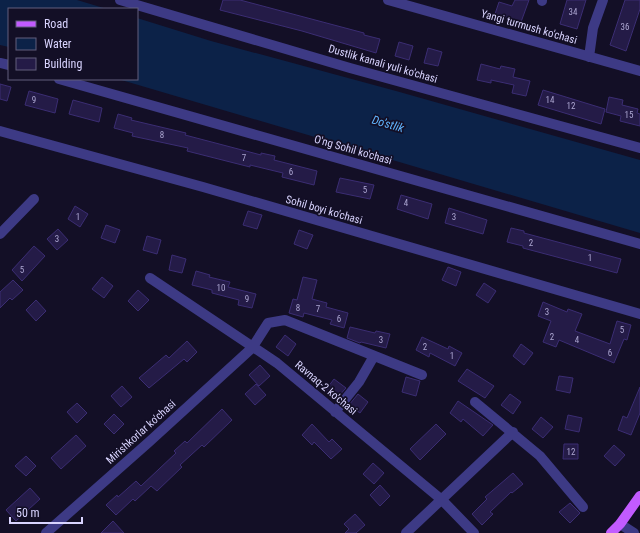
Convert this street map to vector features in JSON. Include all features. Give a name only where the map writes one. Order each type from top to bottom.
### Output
[{"type":"main road","points":[[611,533],[620,524],[640,496]]},
{"type":"street","name":"Dustlik kanali yuli ko'chasi","points":[[120,0],[350,68],[640,148]]},
{"type":"street","name":"Yangi turmush ko'chasi","points":[[388,0],[640,71]]},
{"type":"street","points":[[589,57],[593,28],[603,0]]},
{"type":"street","name":"O'ng Sohil ko'chasi","points":[[63,80],[640,244]]},
{"type":"street","name":"Sohil boyi ko'chasi","points":[[0,131],[203,187],[640,314]]},
{"type":"street","points":[[0,234],[34,200]]},
{"type":"street","name":"Ravnaq-2 ko'chasi","points":[[150,278],[252,348],[277,363],[442,500],[474,533]]},
{"type":"street","name":"Mirishkorlar ko'chasi","points":[[46,533],[252,348],[268,324],[285,320],[422,375]]},
{"type":"street","points":[[335,412],[359,382],[374,356]]},
{"type":"street","points":[[475,402],[513,432],[540,456],[583,507]]},
{"type":"street","points":[[406,533],[513,432]]},
{"type":"street","points":[[620,524],[634,533]]},
{"type":"water","points":[[0,0],[77,0],[104,8],[8,8],[8,47],[0,45]]},
{"type":"water","name":"Do'stlik","points":[[138,18],[211,41],[396,91],[640,160],[640,233],[121,80],[138,80]]},
{"type":"building","points":[[223,0],[240,0],[364,33],[364,35],[380,39],[376,53],[302,31],[220,10]]},
{"type":"building","points":[[515,0],[529,0],[521,22],[495,14],[499,2],[512,6]]},
{"type":"building","points":[[567,0],[586,0],[577,29],[560,24]]},
{"type":"building","points":[[625,0],[640,0],[640,9],[626,51],[610,45]]},
{"type":"building","points":[[399,42],[413,46],[409,60],[395,56]]},
{"type":"building","points":[[428,48],[442,52],[438,66],[424,63]]},
{"type":"building","points":[[481,64],[500,69],[501,66],[515,69],[513,77],[530,81],[526,96],[512,93],[514,85],[491,80],[491,83],[477,80]]},
{"type":"building","points":[[0,84],[11,87],[7,101],[0,99]]},
{"type":"building","points":[[543,90],[605,109],[601,124],[538,105]]},
{"type":"building","points":[[29,91],[58,99],[55,113],[25,105]]},
{"type":"building","points":[[609,97],[623,100],[622,105],[638,109],[637,113],[640,114],[640,126],[620,121],[621,116],[606,112]]},
{"type":"building","points":[[73,100],[102,108],[99,122],[69,114]]},
{"type":"building","points":[[118,114],[132,118],[131,120],[186,133],[185,135],[261,155],[261,153],[275,156],[274,160],[317,171],[314,185],[282,177],[283,173],[250,165],[250,167],[187,151],[188,148],[132,136],[133,133],[114,128]]},
{"type":"building","points":[[340,178],[374,185],[370,199],[336,192]]},
{"type":"building","points":[[401,195],[432,204],[428,219],[397,209]]},
{"type":"building","points":[[75,206],[88,214],[80,227],[68,219]]},
{"type":"building","points":[[449,208],[487,220],[483,234],[445,223]]},
{"type":"building","points":[[248,211],[262,215],[257,229],[243,225]]},
{"type":"building","points":[[106,225],[120,230],[115,243],[101,238]]},
{"type":"building","points":[[511,228],[524,231],[524,233],[621,259],[617,273],[523,248],[523,246],[507,242]]},
{"type":"building","points":[[58,229],[68,240],[57,250],[47,239]]},
{"type":"building","points":[[299,230],[313,235],[307,249],[294,244]]},
{"type":"building","points":[[147,236],[161,240],[157,254],[143,250]]},
{"type":"building","points":[[34,246],[45,256],[22,281],[12,270]]},
{"type":"building","points":[[172,255],[186,259],[182,273],[169,270]]},
{"type":"building","points":[[448,267],[461,272],[456,286],[442,280]]},
{"type":"building","points":[[196,271],[210,275],[209,277],[230,282],[228,287],[256,294],[252,308],[238,305],[239,300],[212,293],[212,290],[192,285]]},
{"type":"building","points":[[102,277],[113,286],[104,298],[92,289]]},
{"type":"building","points":[[303,277],[317,280],[312,299],[327,303],[326,307],[348,313],[344,328],[330,324],[332,320],[304,313],[303,317],[289,313],[293,299],[297,300]]},
{"type":"building","points":[[13,280],[23,290],[12,300],[10,298],[0,308],[0,292]]},
{"type":"building","points":[[484,283],[496,291],[488,303],[476,295]]},
{"type":"building","points":[[138,290],[149,300],[138,311],[128,301]]},
{"type":"building","points":[[36,300],[46,311],[36,321],[26,310]]},
{"type":"building","points":[[543,302],[567,312],[568,309],[582,314],[575,331],[610,344],[617,321],[631,325],[627,340],[624,339],[614,363],[559,340],[556,347],[543,342],[551,321],[538,316]]},
{"type":"building","points":[[350,327],[375,333],[376,331],[390,334],[386,348],[360,343],[347,338]]},
{"type":"building","points":[[285,335],[296,344],[288,356],[276,347]]},
{"type":"building","points":[[422,337],[448,349],[449,346],[462,353],[455,366],[430,353],[429,357],[416,350]]},
{"type":"building","points":[[187,341],[197,352],[187,362],[184,359],[149,388],[139,378],[166,355],[169,358]]},
{"type":"building","points":[[521,344],[533,353],[524,365],[513,356]]},
{"type":"building","points":[[260,365],[270,376],[259,386],[249,375]]},
{"type":"building","points":[[467,369],[494,386],[485,398],[458,381]]},
{"type":"building","points":[[559,376],[573,378],[570,393],[556,390]]},
{"type":"building","points":[[406,377],[420,381],[416,396],[402,392]]},
{"type":"building","points":[[334,379],[346,388],[336,399],[325,391]]},
{"type":"building","points":[[256,384],[266,395],[255,405],[245,394]]},
{"type":"building","points":[[122,386],[132,397],[121,407],[111,396]]},
{"type":"building","points":[[640,387],[640,413],[631,435],[618,430],[623,416],[627,418]]},
{"type":"building","points":[[358,394],[368,402],[360,413],[349,405]]},
{"type":"building","points":[[510,394],[521,402],[513,414],[501,405]]},
{"type":"building","points":[[458,401],[493,425],[483,436],[463,419],[461,422],[450,413]]},
{"type":"building","points":[[77,403],[87,413],[77,423],[67,412]]},
{"type":"building","points":[[222,409],[232,420],[204,447],[202,445],[180,465],[182,467],[157,491],[151,486],[135,501],[133,499],[116,515],[106,505],[117,495],[118,497],[136,481],[141,486],[176,453],[174,451],[185,441],[187,443]]},
{"type":"building","points":[[114,414],[124,424],[114,434],[104,424]]},
{"type":"building","points":[[568,415],[582,418],[579,432],[565,429]]},
{"type":"building","points":[[541,417],[553,427],[543,438],[532,429]]},
{"type":"building","points":[[312,424],[329,442],[332,439],[342,449],[331,459],[314,442],[312,445],[302,435]]},
{"type":"building","points":[[436,424],[446,434],[420,460],[410,449]]},
{"type":"building","points":[[76,435],[86,446],[61,469],[51,458]]},
{"type":"building","points":[[564,444],[578,444],[578,459],[563,459]]},
{"type":"building","points":[[614,445],[625,455],[615,466],[604,456]]},
{"type":"building","points":[[26,456],[36,466],[26,476],[15,466]]},
{"type":"building","points":[[373,463],[384,473],[374,484],[363,474]]},
{"type":"building","points":[[513,473],[523,484],[512,493],[511,492],[490,512],[493,514],[482,525],[472,514],[487,499],[485,497]]},
{"type":"building","points":[[380,485],[390,496],[380,506],[370,495]]},
{"type":"building","points":[[30,488],[40,499],[16,521],[6,510]]},
{"type":"building","points":[[570,503],[580,513],[570,523],[559,512]]},
{"type":"building","points":[[355,514],[365,525],[356,533],[345,533],[349,529],[344,524]]},
{"type":"building","points":[[113,521],[124,533],[101,533]]}]
